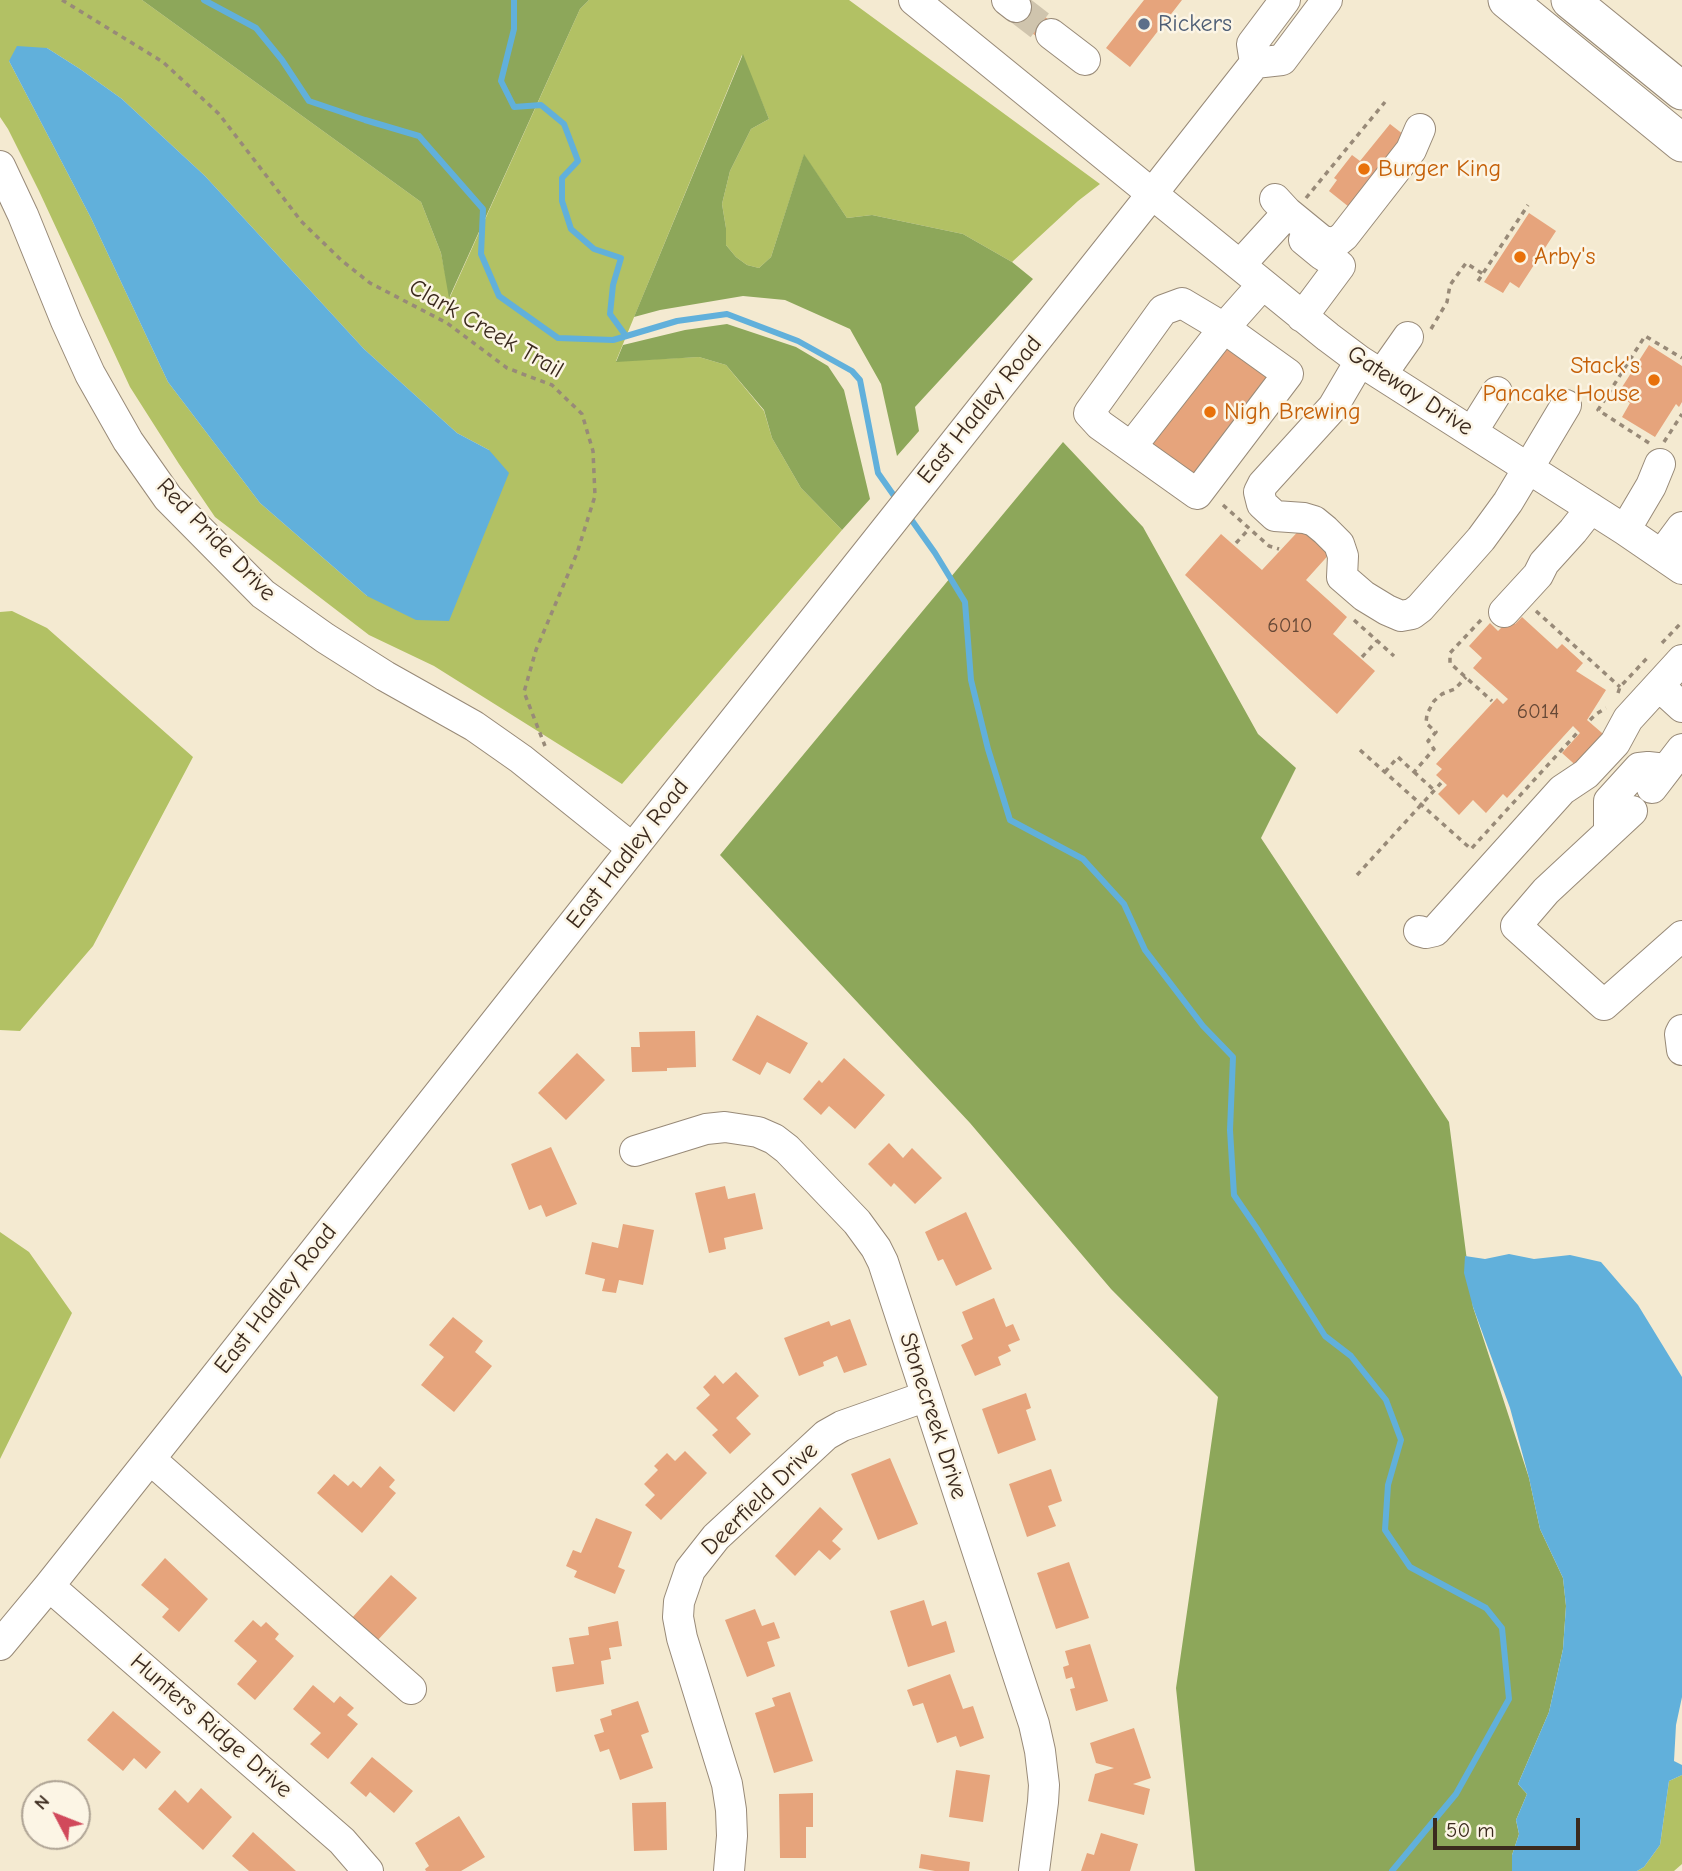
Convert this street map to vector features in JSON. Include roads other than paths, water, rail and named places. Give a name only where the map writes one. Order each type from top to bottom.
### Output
[{"type":"main road","points":[[1507,0],[1682,143]]},
{"type":"main road","points":[[1570,0],[1682,92]]},
{"type":"street","name":"Gateway Drive","points":[[914,0],[1302,317],[1371,368],[1672,562]]},
{"type":"street","name":"East Hadley Road","points":[[0,1645],[1255,63],[1252,44],[1286,0]]},
{"type":"street","points":[[1255,63],[1282,60],[1327,0]]},
{"type":"street","points":[[1051,34],[1085,60]]},
{"type":"street","points":[[1279,199],[1287,212],[1320,239],[1327,243],[1339,241],[1411,150],[1420,129]]},
{"type":"street","name":"Red Pride Drive","points":[[0,166],[90,374],[128,441],[168,498],[263,594],[345,651],[474,726],[632,848]]},
{"type":"street","points":[[1279,199],[1321,254],[1340,266],[1302,317]]},
{"type":"street","points":[[1131,447],[1224,328],[1252,274],[1279,199]]},
{"type":"street","points":[[1182,303],[1224,328],[1288,373],[1198,494],[1100,425],[1089,413],[1164,310],[1182,303]]},
{"type":"street","points":[[1418,336],[1371,368],[1263,484],[1259,492],[1262,504],[1283,533],[1304,518],[1314,521],[1325,530],[1339,544],[1343,556],[1333,569],[1364,596],[1387,610],[1401,616],[1412,614],[1480,539],[1530,468],[1566,405]]},
{"type":"street","points":[[1472,432],[1497,392]]},
{"type":"street","points":[[1625,530],[1651,486],[1656,452]]},
{"type":"street","points":[[1518,598],[1591,508]]},
{"type":"street","points":[[1672,562],[1682,527]]},
{"type":"street","points":[[1419,930],[1426,933],[1435,931],[1562,790],[1586,774],[1615,743],[1628,719],[1682,660]]},
{"type":"street","points":[[1659,686],[1682,708]]},
{"type":"street","points":[[1589,732],[1628,719]]},
{"type":"street","points":[[1562,790],[1564,775],[1572,762]]},
{"type":"street","points":[[1609,831],[1609,801],[1639,768],[1666,769]]},
{"type":"street","points":[[1632,811],[1546,891],[1516,926],[1604,1005],[1682,936]]},
{"type":"street","points":[[1682,1030],[1682,1051]]},
{"type":"street","name":"Stonecreek Drive","points":[[635,1151],[706,1129],[725,1127],[758,1132],[787,1149],[857,1222],[876,1248],[883,1262],[1034,1724],[1044,1785],[1034,1871]]},
{"type":"street","name":"Deerfield Drive","points":[[729,1871],[732,1836],[727,1784],[678,1617],[679,1602],[690,1570],[716,1537],[826,1435],[842,1426],[927,1396]]},
{"type":"street","points":[[150,1459],[411,1689]]},
{"type":"street","name":"Hunters Ridge Drive","points":[[49,1586],[342,1841],[368,1871]]},
{"type":"water","points":[[17,46],[47,48],[122,99],[205,176],[364,349],[457,433],[489,450],[509,473],[449,621],[416,620],[367,596],[260,503],[168,382],[91,218],[9,61]]},
{"type":"water","points":[[1509,1254],[1534,1259],[1570,1255],[1601,1262],[1638,1305],[1682,1377],[1682,1697],[1676,1725],[1674,1761],[1682,1765],[1682,1775],[1669,1781],[1660,1845],[1644,1867],[1637,1871],[1512,1871],[1512,1855],[1519,1834],[1516,1820],[1527,1794],[1518,1784],[1549,1712],[1563,1649],[1566,1606],[1563,1578],[1540,1529],[1510,1408],[1473,1307],[1464,1273],[1465,1256],[1485,1259]]},
{"type":"waterway","points":[[204,0],[256,28],[282,60],[309,101],[419,136],[483,209],[481,254],[499,296],[558,338],[613,340],[677,321],[727,314],[798,341],[852,371],[860,380],[878,473],[897,500]]},
{"type":"waterway","points":[[514,0],[514,29],[501,81],[514,107],[541,105],[564,124],[578,161],[562,178],[562,201],[571,229],[594,249],[621,258],[613,285],[610,314],[626,336]]},
{"type":"waterway","points":[[908,515],[965,602],[971,680],[988,749],[1010,820],[1083,859],[1124,904],[1145,950],[1203,1026],[1233,1057],[1230,1130],[1234,1195],[1325,1336],[1351,1356],[1386,1400],[1401,1440],[1388,1485],[1385,1530],[1410,1567],[1486,1608],[1502,1628],[1509,1699],[1456,1794],[1392,1871]]},
{"type":"tunnel","points":[[1016,7],[1051,34]]},
{"type":"place","name":"Rickers","points":[[1144,24]]},
{"type":"place","name":"Burger King","points":[[1364,169]]},
{"type":"place","name":"Arby's","points":[[1520,257]]},
{"type":"place","name":"Stack's Pancake House","points":[[1654,380]]},
{"type":"place","name":"Nigh Brewing","points":[[1210,412]]}]
